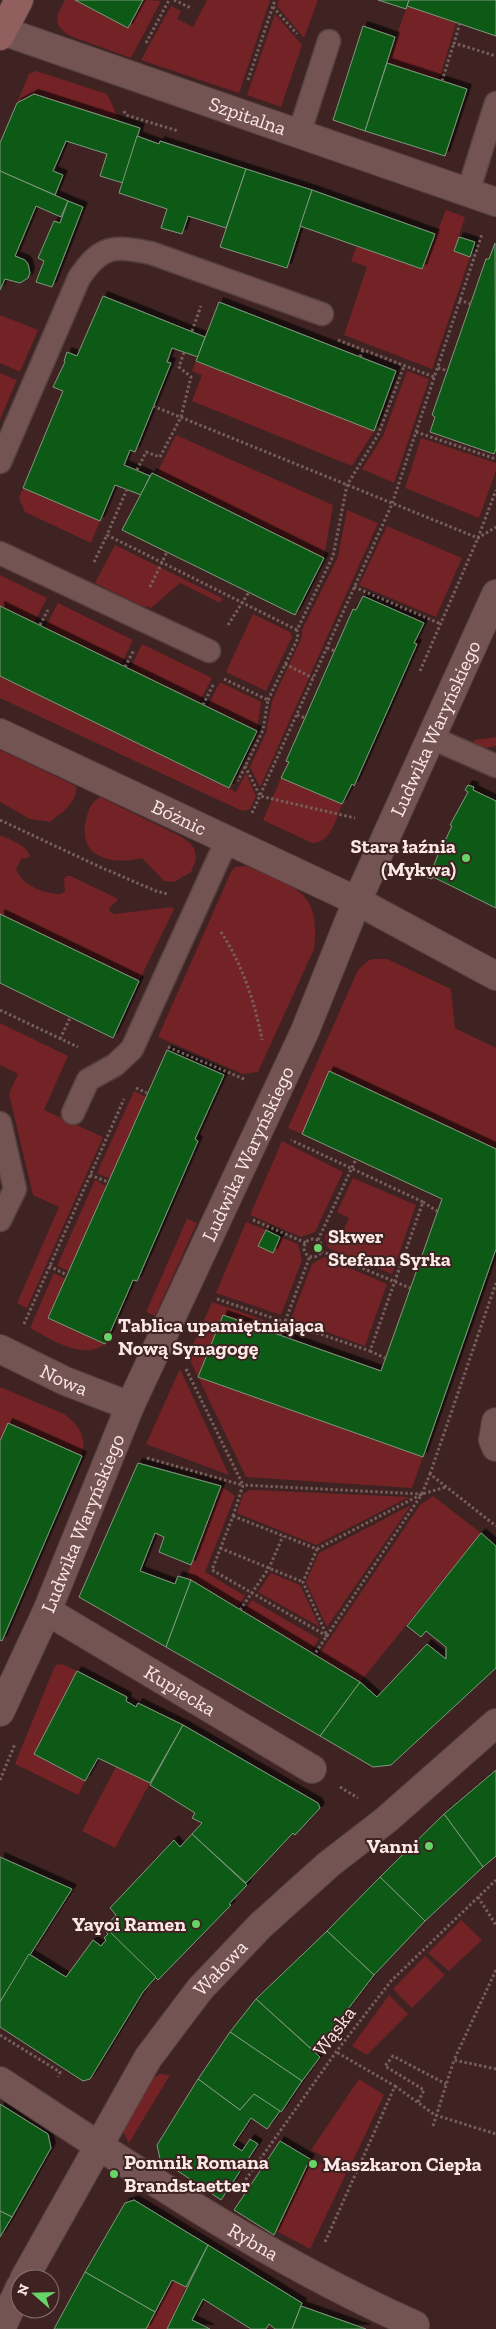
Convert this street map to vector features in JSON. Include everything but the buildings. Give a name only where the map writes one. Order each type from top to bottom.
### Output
[{"type":"street","points":[[1,33],[18,0]]},
{"type":"street","name":"Szpitalna","points":[[1,33],[486,198]]},
{"type":"street","name":"Ludwika Waryńskiego","points":[[0,1712],[47,1611],[130,1406],[305,1030],[357,901],[496,594]]},
{"type":"street","name":"Bóżnic","points":[[0,734],[357,901],[496,976]]},
{"type":"street","name":"Nowa","points":[[5,1351],[65,1381],[130,1406]]},
{"type":"street","points":[[496,1422],[493,1440],[496,1447]]},
{"type":"street","name":"Kupiecka","points":[[47,1611],[312,1770]]},
{"type":"street","name":"Wałowa","points":[[30,2269],[148,2058],[200,1990],[261,1926],[322,1870],[386,1820],[496,1723]]},
{"type":"street","name":"Rybna","points":[[0,2081],[217,2220],[310,2275],[415,2327]]},
{"type":"street","points":[[2,2329],[10,2310]]},
{"type":"lane","points":[[298,134],[330,41]]},
{"type":"lane","points":[[486,198],[496,102]]},
{"type":"lane","points":[[0,462],[79,278],[92,259],[107,250],[124,248],[151,253],[322,314]]},
{"type":"lane","points":[[0,553],[209,651]]},
{"type":"lane","points":[[432,738],[496,766]]},
{"type":"lane","points":[[73,1113],[88,1080],[115,1065],[132,1049],[227,840]]},
{"type":"lane","points":[[0,1123],[15,1189],[0,1220]]},
{"type":"path","points":[[143,48],[169,0]]},
{"type":"path","points":[[174,0],[191,8]]},
{"type":"path","points":[[248,81],[275,0]]},
{"type":"path","points":[[442,81],[460,24]]},
{"type":"path","points":[[454,43],[496,56]]},
{"type":"path","points":[[249,820],[392,504],[460,300],[486,198]]},
{"type":"path","points":[[460,300],[471,304]]},
{"type":"path","points":[[360,357],[363,350]]},
{"type":"path","points":[[137,470],[146,452],[160,457],[181,417],[191,377],[180,367],[184,352]]},
{"type":"path","points":[[268,700],[298,638],[298,630],[333,556],[347,485],[378,435],[404,366]]},
{"type":"path","points":[[438,368],[448,371]]},
{"type":"path","points":[[153,406],[478,538]]},
{"type":"path","points":[[416,432],[496,459]]},
{"type":"path","points":[[127,490],[107,535],[298,630]]},
{"type":"path","points":[[418,677],[478,538],[496,490]]},
{"type":"path","points":[[478,538],[496,527]]},
{"type":"path","points":[[134,616],[167,552]]},
{"type":"path","points":[[354,587],[441,624]]},
{"type":"path","points":[[209,651],[249,592]]},
{"type":"path","points":[[327,648],[335,651]]},
{"type":"path","points":[[285,664],[313,678]]},
{"type":"path","points":[[297,715],[304,718]]},
{"type":"path","points":[[245,766],[260,796]]},
{"type":"path","points":[[260,796],[356,818]]},
{"type":"path","points":[[352,826],[359,809]]},
{"type":"path","points":[[0,820],[156,891],[199,902],[232,948],[253,1001],[264,1047]]},
{"type":"path","points":[[0,1010],[135,1075],[49,1266],[5,1351]]},
{"type":"path","points":[[60,1039],[70,1018]]},
{"type":"path","points":[[159,1043],[242,1080],[251,1078]]},
{"type":"path","points":[[289,1138],[438,1211]]},
{"type":"path","points":[[318,1240],[356,1159]]},
{"type":"path","points":[[90,1175],[108,1182]]},
{"type":"path","points":[[370,1351],[423,1202]]},
{"type":"path","points":[[252,1220],[306,1243]]},
{"type":"path","points":[[306,1243],[310,1240],[318,1240]]},
{"type":"path","points":[[306,1243],[305,1252],[310,1256],[316,1256],[321,1251],[321,1245],[318,1240]]},
{"type":"path","points":[[321,1251],[410,1288]]},
{"type":"path","points":[[280,1335],[310,1256]]},
{"type":"path","points":[[49,1266],[67,1275]]},
{"type":"path","points":[[314,1654],[422,1494],[496,1283]]},
{"type":"path","points":[[209,1296],[370,1351],[385,1358]]},
{"type":"path","points":[[185,1366],[243,1485],[212,1570],[327,1636]]},
{"type":"path","points":[[146,1458],[243,1485],[422,1494]]},
{"type":"path","points":[[430,1474],[496,1526]]},
{"type":"path","points":[[303,1582],[317,1549],[422,1494],[446,1487]]},
{"type":"path","points":[[233,1516],[317,1549]]},
{"type":"path","points":[[240,1610],[269,1568],[283,1536]]},
{"type":"path","points":[[220,1548],[303,1582],[327,1636]]},
{"type":"path","name":"Wąska","points":[[217,2220],[336,2052],[391,1981],[496,1880]]},
{"type":"path","points":[[478,1897],[496,1925]]},
{"type":"path","points":[[433,2126],[454,2060],[496,1970]]},
{"type":"path","points":[[336,2052],[395,2086],[435,2115],[496,2134]]},
{"type":"path","points":[[418,2102],[424,2090],[385,2066],[393,2056],[446,2084]]},
{"type":"path","points":[[454,2060],[496,2069]]},
{"type":"path","points":[[310,2275],[395,2086]]},
{"type":"shaded area","points":[[65,0],[75,0],[128,28],[143,0],[161,1],[131,58],[70,36],[64,32],[57,20]]},
{"type":"shaded area","points":[[207,0],[270,0],[239,93],[141,60],[171,6],[181,11],[177,19],[193,27]]},
{"type":"shaded area","points":[[279,0],[318,0],[304,38],[277,6]]},
{"type":"shaded area","points":[[407,6],[456,23],[439,80],[387,63]]},
{"type":"shaded area","points":[[275,14],[302,45],[281,107],[247,95]]},
{"type":"shaded area","points":[[36,71],[107,94],[120,122],[34,94],[17,103],[29,74]]},
{"type":"shaded area","points":[[446,210],[465,217],[454,251],[470,257],[432,369],[344,335],[367,267],[351,261],[357,245],[422,269]]},
{"type":"shaded area","points":[[0,315],[38,330],[20,372],[0,363]]},
{"type":"shaded area","points":[[196,361],[374,431],[352,466],[192,401],[202,375],[192,371]]},
{"type":"shaded area","points":[[407,371],[429,379],[394,483],[362,469],[383,436]]},
{"type":"shaded area","points":[[0,373],[17,380],[0,419]]},
{"type":"shaded area","points":[[176,435],[333,505],[324,558],[156,475]]},
{"type":"shaded area","points":[[421,438],[496,463],[496,471],[479,518],[405,488]]},
{"type":"shaded area","points":[[23,488],[100,521],[91,543],[25,512],[19,498]]},
{"type":"shaded area","points":[[347,510],[378,523],[260,787],[250,767],[266,733],[272,701],[302,637],[302,630],[338,557]]},
{"type":"shaded area","points":[[387,526],[462,558],[436,617],[359,585]]},
{"type":"shaded area","points":[[115,545],[222,598],[220,603],[180,583],[151,608],[140,605],[95,583]]},
{"type":"shaded area","points":[[0,575],[47,598],[34,623],[0,606]]},
{"type":"shaded area","points":[[58,603],[133,640],[121,665],[45,628]]},
{"type":"shaded area","points":[[253,614],[290,632],[292,637],[266,691],[226,672]]},
{"type":"shaded area","points":[[142,644],[212,678],[199,703],[130,669]]},
{"type":"shaded area","points":[[0,676],[236,792],[246,773],[256,796],[250,809],[240,810],[0,698]]},
{"type":"shaded area","points":[[220,682],[261,702],[257,731],[207,707]]},
{"type":"shaded area","points":[[496,737],[496,746],[476,750],[474,740]]},
{"type":"shaded area","points":[[0,750],[76,786],[75,797],[72,802],[50,822],[30,819],[0,802]]},
{"type":"shaded area","points":[[281,778],[342,804],[332,829],[324,839],[312,843],[263,820]]},
{"type":"shaded area","points":[[100,797],[182,837],[191,844],[195,850],[196,860],[191,872],[174,882],[164,881],[142,858],[130,860],[107,859],[90,849],[86,841],[85,830],[87,816],[90,808]]},
{"type":"shaded area","points":[[0,835],[18,843],[29,853],[30,857],[21,859],[16,869],[23,880],[34,888],[60,894],[65,892],[64,879],[66,876],[71,876],[116,898],[118,900],[109,908],[110,912],[115,914],[172,907],[174,909],[139,981],[0,914]]},
{"type":"shaded area","points":[[247,866],[291,886],[301,893],[313,913],[315,929],[314,949],[258,1072],[243,1074],[158,1037],[231,872],[235,867]]},
{"type":"shaded area","points":[[387,959],[451,989],[455,1028],[496,1048],[496,1149],[329,1071],[302,1134],[288,1128],[358,970],[369,960]]},
{"type":"shaded area","points":[[0,1023],[68,1056],[44,1110],[103,1137],[27,1308],[17,1303],[59,1207],[33,1195],[9,1094],[18,1074],[0,1065]]},
{"type":"shaded area","points":[[134,1091],[146,1097],[110,1179],[97,1173]]},
{"type":"shaded area","points":[[282,1141],[343,1172],[315,1232],[301,1237],[250,1215]]},
{"type":"shaded area","points":[[353,1178],[416,1205],[392,1274],[328,1248],[325,1237],[329,1229],[341,1235],[349,1218],[337,1212]]},
{"type":"shaded area","points":[[95,1180],[106,1186],[69,1271],[57,1266]]},
{"type":"shaded area","points":[[187,1219],[197,1223],[155,1316],[146,1312]]},
{"type":"shaded area","points":[[246,1222],[266,1230],[259,1246],[273,1252],[280,1237],[298,1244],[302,1260],[281,1315],[216,1293]]},
{"type":"shaded area","points":[[324,1257],[387,1284],[365,1346],[291,1319],[312,1264]]},
{"type":"shaded area","points":[[54,1273],[65,1279],[48,1318],[105,1344],[96,1349],[77,1349],[57,1342],[30,1328]]},
{"type":"shaded area","points":[[212,1302],[278,1325],[275,1334],[223,1315],[198,1377],[188,1356]]},
{"type":"shaded area","points":[[180,1369],[229,1475],[146,1444]]},
{"type":"shaded area","points":[[198,1377],[423,1457],[412,1488],[246,1477]]},
{"type":"shaded area","points":[[0,1387],[64,1414],[69,1418],[78,1427],[82,1437],[82,1456],[8,1423],[0,1441]]},
{"type":"shaded area","points":[[221,1486],[235,1496],[205,1572],[245,1596],[237,1607],[186,1578]]},
{"type":"shaded area","points":[[249,1490],[409,1497],[316,1545],[237,1513],[243,1494]]},
{"type":"shaded area","points":[[433,1496],[481,1533],[360,1682],[318,1656],[420,1505]]},
{"type":"shaded area","points":[[411,1505],[327,1627],[306,1582],[319,1553]]},
{"type":"shaded area","points":[[271,1573],[300,1585],[320,1627],[258,1592]]},
{"type":"shaded area","points":[[252,1600],[319,1639],[311,1652],[243,1612]]},
{"type":"shaded area","points":[[62,1664],[77,1671],[34,1754],[85,1781],[78,1795],[15,1764],[54,1668],[56,1665]]},
{"type":"shaded area","points":[[116,1767],[150,1783],[115,1848],[82,1831]]},
{"type":"shaded area","points":[[461,1920],[482,1940],[449,1971],[428,1953]]},
{"type":"shaded area","points":[[425,1956],[445,1975],[412,2008],[393,1989]]},
{"type":"shaded area","points":[[389,1995],[408,2014],[367,2055],[352,2046]]},
{"type":"shaded area","points":[[160,2074],[170,2075],[129,2143],[123,2132],[124,2125],[151,2079]]},
{"type":"shaded area","points":[[359,2079],[384,2095],[349,2169],[311,2150]]},
{"type":"shaded area","points":[[310,2159],[346,2174],[310,2249],[275,2230]]},
{"type":"shaded area","points":[[172,2280],[186,2287],[167,2329],[146,2329]]},
{"type":"place","name":"Stara łaźnia (Mykwa)","points":[[466,858]]},
{"type":"place","name":"Skwer Stefana Syrka","points":[[318,1248]]},
{"type":"place","name":"Tablica upamiętniająca Nową Synagogę","points":[[108,1337]]},
{"type":"place","name":"Vanni","points":[[429,1846]]},
{"type":"place","name":"Yayoi Ramen","points":[[196,1924]]},
{"type":"place","name":"Maszkaron Ciepła","points":[[313,2164]]},
{"type":"place","name":"Pomnik Romana Brandstaetter","points":[[114,2174]]}]
